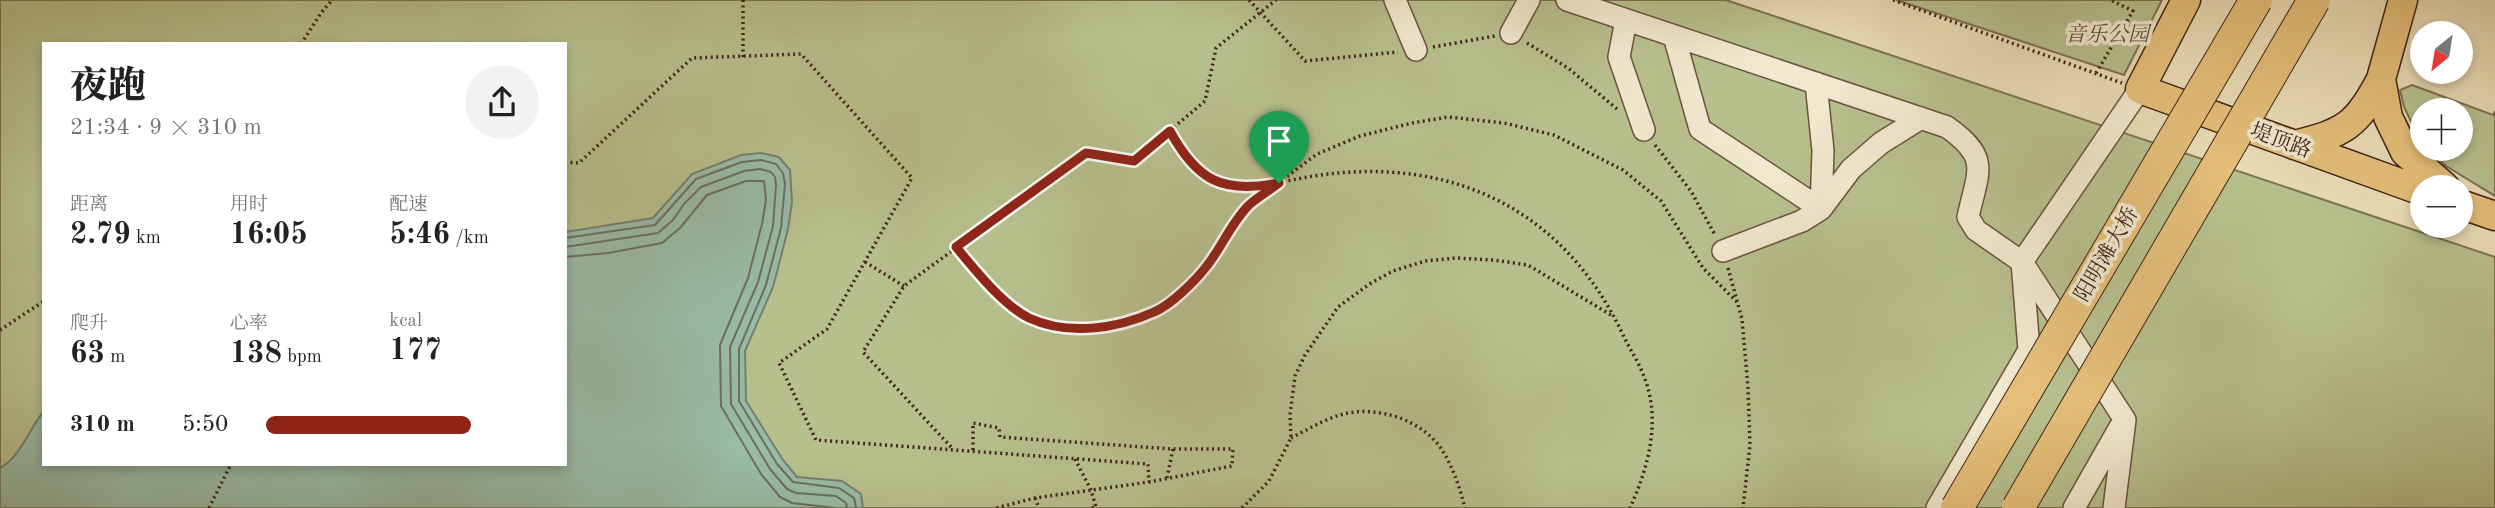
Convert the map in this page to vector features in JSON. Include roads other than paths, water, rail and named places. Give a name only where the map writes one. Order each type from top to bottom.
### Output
[{"type":"highway","name":"阳明滩大桥","points":[[1958,508],[2256,0]]},
{"type":"highway","points":[[2018,508],[2314,0]]},
{"type":"main road","points":[[2140,89],[2186,0]]},
{"type":"main road","points":[[2294,145],[2330,136],[2357,119],[2368,105],[2381,79],[2403,0]]},
{"type":"main road","points":[[2381,79],[2388,117],[2405,152],[2431,175]]},
{"type":"main road","name":"堤顶路","points":[[2140,89],[2410,187]]},
{"type":"lane","points":[[1395,0],[1416,50]]},
{"type":"lane","points":[[1511,33],[1529,0]]},
{"type":"lane","points":[[1567,0],[1947,127],[1969,142],[1979,164],[1968,217],[1976,230],[2022,262],[2125,419],[2114,508]]},
{"type":"lane","points":[[1626,20],[1619,57],[1644,130]]},
{"type":"lane","points":[[1674,36],[1700,129],[1821,209]]},
{"type":"lane","points":[[1816,83],[1824,151],[1821,209]]},
{"type":"lane","points":[[1937,508],[2029,350],[2022,262],[2140,89]]},
{"type":"lane","points":[[1723,251],[1802,221],[1821,209],[1851,169],[1881,143],[1921,118]]},
{"type":"lane","points":[[2074,508],[2125,419]]},
{"type":"water","points":[[761,153],[779,157],[790,170],[792,202],[773,287],[745,351],[746,401],[783,460],[797,477],[842,481],[861,494],[863,508],[0,508],[0,468],[19,450],[42,414],[42,466],[567,466],[567,232],[653,218],[692,174],[741,155]]},
{"type":"park label","name":"音乐公园","points":[[2107,34]]}]
